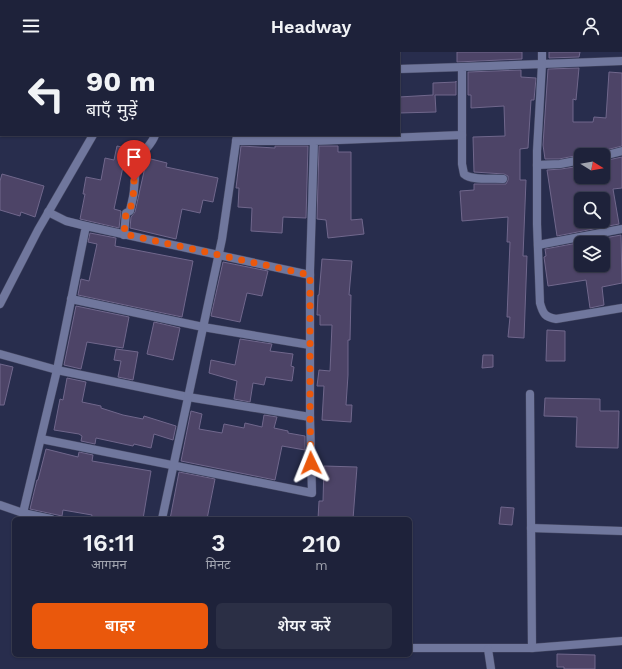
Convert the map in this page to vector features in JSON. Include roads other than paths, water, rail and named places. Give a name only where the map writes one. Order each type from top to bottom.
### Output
[{"type":"street","points":[[542,52],[537,165],[538,245],[540,303],[542,312],[549,318],[563,318],[622,308]]},
{"type":"street","points":[[400,69],[622,61]]},
{"type":"street","points":[[462,67],[462,164],[464,174],[467,177],[472,178],[503,179]]},
{"type":"street","points":[[162,517],[218,256],[236,138],[314,141],[359,137],[462,135]]},
{"type":"street","points":[[0,304],[48,212],[92,136]]},
{"type":"street","points":[[124,234],[126,213],[130,211],[138,162],[141,154],[149,146],[154,136]]},
{"type":"street","points":[[41,439],[312,493],[310,417],[310,275],[314,141]]},
{"type":"street","points":[[610,154],[622,151]]},
{"type":"street","points":[[537,165],[560,164],[574,161]]},
{"type":"street","points":[[48,212],[66,221],[86,226],[310,275]]},
{"type":"street","points":[[23,513],[57,370],[86,226]]},
{"type":"street","points":[[538,245],[622,229]]},
{"type":"street","points":[[71,299],[203,327],[310,345]]},
{"type":"street","points":[[0,354],[57,370],[188,397],[310,417]]},
{"type":"street","points":[[530,394],[532,648]]},
{"type":"street","points":[[0,505],[23,513],[42,517]]},
{"type":"street","points":[[532,528],[622,531]]},
{"type":"street","points":[[412,648],[532,648],[622,641]]},
{"type":"street","points":[[488,649],[491,669]]}]
